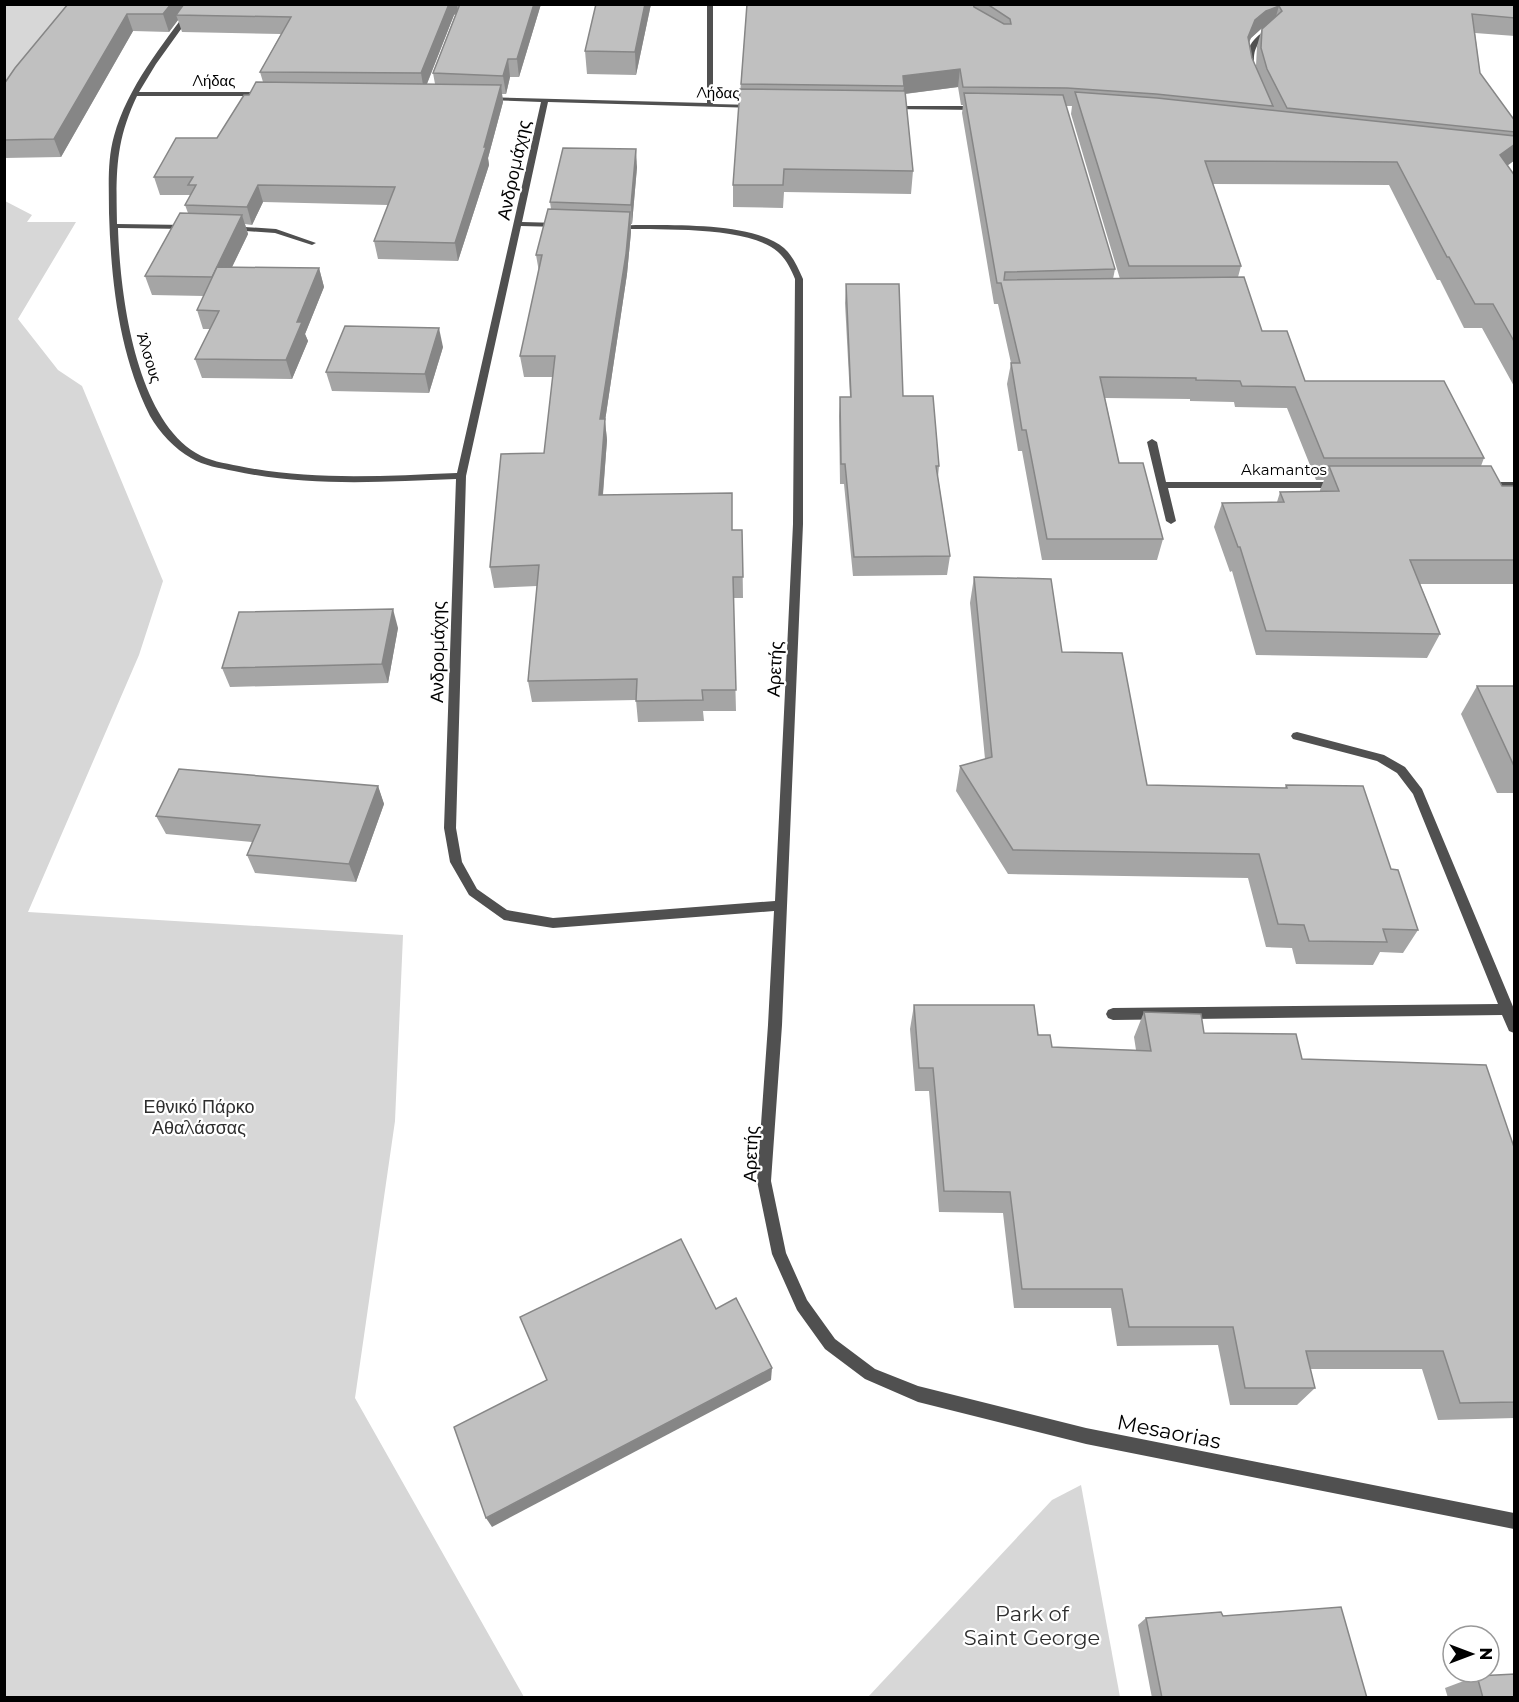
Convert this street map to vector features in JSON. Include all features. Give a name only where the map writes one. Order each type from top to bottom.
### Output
[{"type":"street","name":"Άλσους","points":[[195,4],[134,94],[119,128],[112,164],[113,226],[119,298],[134,363],[156,418],[174,440],[199,459],[247,472],[309,479],[461,476]]},
{"type":"street","points":[[710,4],[710,106]]},
{"type":"street","points":[[1252,69],[1249,50],[1254,41],[1273,27]]},
{"type":"street","name":"Λήδας","points":[[134,94],[274,94]]},
{"type":"street","name":"Λήδας","points":[[476,98],[767,107]]},
{"type":"street","name":"Ανδρομάχης","points":[[545,101],[461,476],[450,828],[456,862],[473,892],[504,915],[553,923],[779,906]]},
{"type":"street","points":[[881,108],[986,108]]},
{"type":"street","points":[[519,224],[567,226]]},
{"type":"street","points":[[113,226],[192,228]]},
{"type":"street","name":"Αρετής","points":[[602,227],[720,231],[755,238],[778,248],[790,260],[799,279],[798,524],[775,1025],[764,1181],[779,1254],[802,1305],[830,1344]]},
{"type":"street","points":[[226,228],[276,231],[312,243]]},
{"type":"street","points":[[1152,442],[1171,521]]},
{"type":"street","name":"Akamantos","points":[[1162,485],[1350,485]]},
{"type":"street","points":[[1479,485],[1515,485]]},
{"type":"street","points":[[1297,736],[1380,758],[1401,770],[1418,792],[1515,1027]]},
{"type":"street","points":[[1113,1014],[1507,1009]]},
{"type":"street","name":"Mesaorias","points":[[830,1344],[870,1374],[918,1394],[1086,1436],[1515,1521]]},
{"type":"green space","points":[[4,5],[86,5],[4,97]]},
{"type":"green space","name":"Εθνικό Πάρκο Αθαλάσσας","points":[[5,201],[32,215],[27,222],[76,222],[18,319],[58,370],[82,386],[163,581],[139,655],[28,912],[403,935],[395,1121],[355,1398],[524,1697],[5,1697]]},
{"type":"green space","name":"Park of Saint George","points":[[1081,1485],[1120,1697],[868,1697],[1052,1500]]},
{"type":"building","points":[[68,4],[171,4],[163,14],[127,14],[54,139],[4,140],[4,84]]},
{"type":"building","points":[[184,4],[449,4],[421,73],[260,72],[291,17],[176,15]]},
{"type":"building","points":[[460,4],[534,4],[517,59],[508,59],[503,76],[433,73]]},
{"type":"building","points":[[596,4],[645,4],[635,52],[585,51]]},
{"type":"building","points":[[747,4],[973,4],[974,7],[1004,24],[1011,24],[1010,19],[987,4],[1515,4],[1515,18],[1472,14],[1480,73],[1515,121],[1515,132],[1287,108],[1267,69],[1261,48],[1262,29],[1282,11],[1279,6],[1266,11],[1255,20],[1248,37],[1252,58],[1273,106],[1067,88],[963,87],[960,69],[903,76],[904,86],[741,84]]},
{"type":"building","points":[[256,82],[501,85],[484,147],[486,147],[455,243],[374,241],[395,187],[258,185],[247,207],[185,205],[196,185],[188,185],[193,177],[154,177],[176,138],[217,138],[244,95],[249,95]]},
{"type":"building","points":[[740,89],[905,91],[913,171],[784,169],[783,185],[733,185]]},
{"type":"building","points":[[1075,92],[1157,98],[1515,136],[1515,144],[1500,155],[1515,176],[1515,343],[1493,304],[1475,304],[1447,257],[1397,162],[1205,161],[1241,266],[1129,266]]},
{"type":"building","points":[[964,93],[1063,95],[1115,269],[1005,272],[1004,280],[1244,277],[1262,331],[1287,331],[1305,381],[1444,381],[1484,458],[1324,458],[1295,387],[1242,386],[1240,381],[1196,380],[1196,378],[1100,377],[1119,463],[1143,463],[1163,539],[1047,539],[1026,430],[1022,430],[1011,363],[1020,363],[1001,283],[997,283]]},
{"type":"building","points":[[563,148],[636,149],[631,205],[550,202]]},
{"type":"building","points":[[548,209],[630,212],[626,254],[600,419],[605,419],[599,495],[732,493],[732,530],[742,530],[743,577],[733,577],[736,690],[702,690],[703,700],[636,701],[637,679],[528,681],[539,565],[490,567],[501,454],[544,453],[555,356],[520,356],[542,255],[536,255]]},
{"type":"building","points":[[180,213],[242,215],[212,277],[145,276]]},
{"type":"building","points":[[217,267],[319,268],[297,322],[302,322],[286,360],[195,359],[219,311],[197,310]]},
{"type":"building","points":[[846,284],[899,284],[903,396],[933,396],[939,466],[936,466],[950,556],[854,557],[845,464],[841,464],[840,397],[851,397]]},
{"type":"building","points":[[345,326],[439,328],[425,374],[326,372]]},
{"type":"building","points":[[1329,466],[1491,466],[1502,486],[1515,486],[1515,560],[1410,560],[1440,634],[1266,631],[1240,547],[1238,547],[1222,503],[1284,502],[1280,492],[1339,491]]},
{"type":"building","points":[[974,577],[1051,579],[1062,652],[1122,653],[1147,785],[1287,788],[1286,785],[1363,786],[1391,869],[1398,870],[1418,930],[1383,929],[1387,942],[1309,941],[1304,925],[1278,924],[1259,854],[1013,850],[960,766],[992,757]]},
{"type":"building","points":[[393,609],[382,664],[222,668],[239,612]]},
{"type":"building","points":[[1477,686],[1515,686],[1515,766],[1514,766]]},
{"type":"building","points":[[179,769],[378,786],[349,864],[247,855],[260,825],[156,816]]},
{"type":"building","points":[[914,1005],[1034,1005],[1038,1035],[1050,1035],[1052,1047],[1151,1051],[1144,1012],[1201,1014],[1204,1033],[1296,1034],[1302,1059],[1486,1065],[1515,1150],[1515,1402],[1460,1403],[1443,1351],[1306,1351],[1315,1388],[1245,1388],[1233,1327],[1129,1327],[1122,1289],[1022,1289],[1010,1192],[944,1191],[933,1068],[919,1068]]},
{"type":"building","points":[[681,1239],[716,1309],[736,1298],[772,1368],[486,1518],[454,1427],[547,1380],[520,1317]]},
{"type":"building","points":[[1341,1607],[1367,1698],[1162,1698],[1146,1618],[1221,1612],[1223,1616]]},
{"type":"building","points":[[1515,1674],[1515,1698],[1483,1698],[1479,1684],[1501,1684],[1501,1675]]}]
